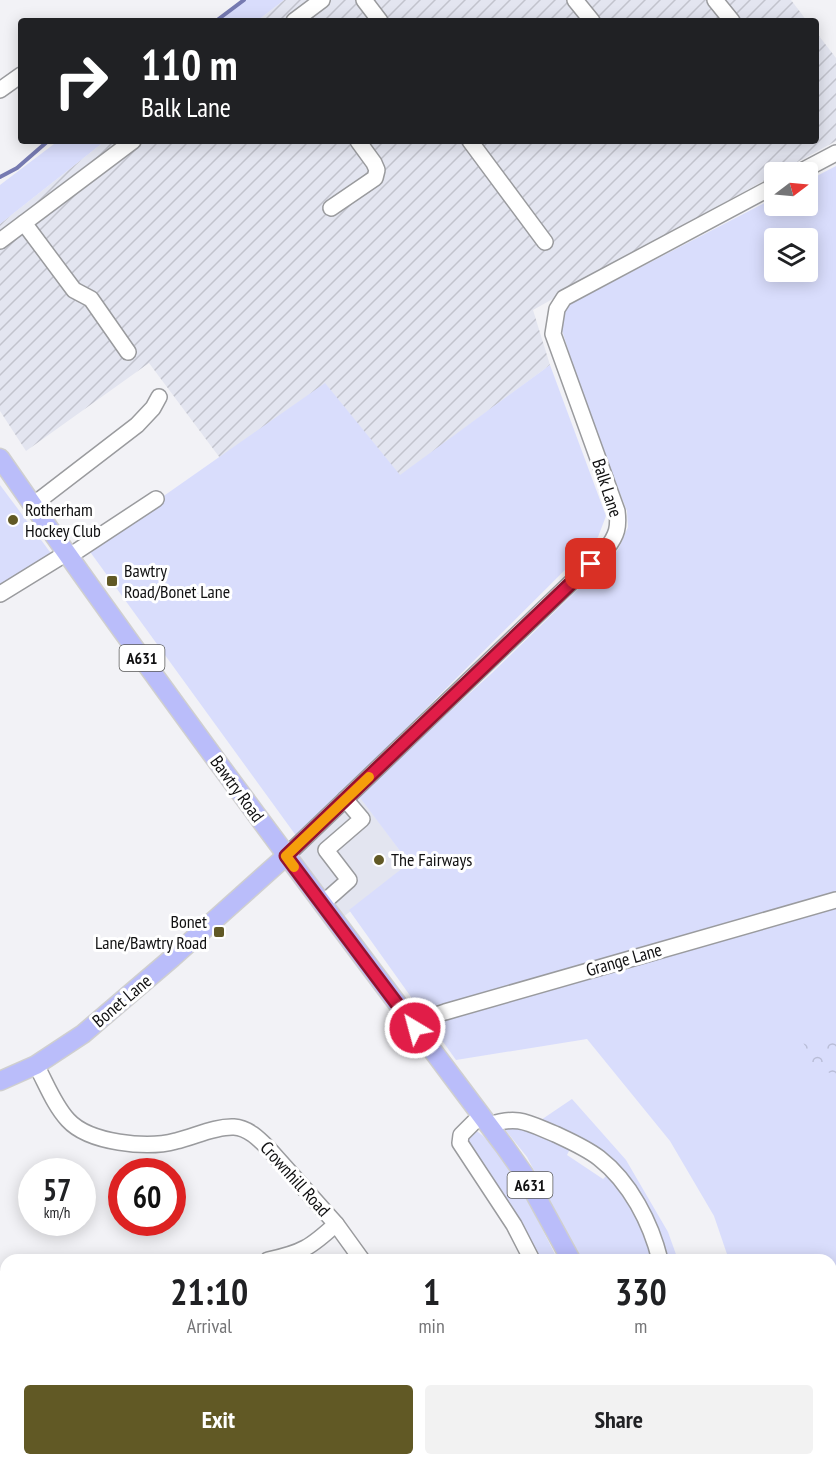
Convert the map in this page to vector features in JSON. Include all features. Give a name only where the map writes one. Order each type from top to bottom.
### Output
[{"type":"main road","name":"Bawtry Road","points":[[0,458],[67,556],[286,856],[524,1174],[568,1254]]},
{"type":"main road","name":"Bonet Lane","points":[[0,1081],[36,1065],[109,1013],[286,856]]},
{"type":"street","points":[[298,18],[322,0]]},
{"type":"street","points":[[364,0],[378,18]]},
{"type":"street","points":[[575,0],[590,18]]},
{"type":"street","points":[[715,0],[730,18]]},
{"type":"street","points":[[0,90],[18,77]]},
{"type":"street","points":[[0,242],[129,144]]},
{"type":"street","points":[[331,208],[375,178],[377,170],[374,163],[360,144]]},
{"type":"street","points":[[472,144],[545,242]]},
{"type":"street","points":[[818,162],[836,153]]},
{"type":"street","name":"Balk Lane","points":[[286,856],[608,548],[617,536],[619,524],[617,511],[553,334],[557,309],[564,298],[764,191]]},
{"type":"street","points":[[24,223],[74,290],[90,299],[128,352]]},
{"type":"street","points":[[33,506],[137,425],[153,408],[159,397]]},
{"type":"street","points":[[0,594],[67,556],[156,499]]},
{"type":"street","points":[[322,904],[349,880],[326,850],[362,819],[345,800]]},
{"type":"street","name":"Grange Lane","points":[[415,1028],[445,1012],[836,900]]},
{"type":"street","name":"Crownhill Road","points":[[36,1065],[68,1121],[81,1131],[96,1137],[147,1145],[176,1142],[225,1127],[235,1126],[247,1130],[257,1136],[336,1224],[358,1254]]},
{"type":"street","points":[[529,1254],[514,1226],[460,1143],[461,1135],[485,1120],[522,1120],[588,1150],[599,1158],[620,1178],[640,1208],[659,1254]]},
{"type":"street","points":[[289,1254],[314,1244],[336,1224]]},
{"type":"shaded area","points":[[284,0],[791,0],[805,18],[261,18]]},
{"type":"shaded area","points":[[819,36],[836,58],[836,141],[797,162],[764,162],[764,181],[533,310],[550,365],[400,476],[325,384],[220,458],[149,363],[26,451],[0,411],[0,224],[101,144],[819,144]]},
{"type":"shaded area","points":[[355,790],[409,863],[336,923],[286,856]]},
{"type":"green space","points":[[244,0],[284,0],[261,18],[220,18]]},
{"type":"green space","points":[[54,144],[101,144],[0,224],[0,185]]},
{"type":"green space","points":[[836,166],[836,1254],[727,1254],[714,1216],[670,1141],[587,1039],[456,1060],[349,910],[409,863],[358,795],[492,673],[618,550],[628,527],[627,511],[586,407],[560,324],[566,306],[764,203],[764,216],[818,216],[818,175]]},
{"type":"green space","points":[[550,365],[606,516],[598,537],[297,837],[88,549],[325,383],[400,475]]},
{"type":"green space","name":"Rotherham Hockey Club","points":[[0,485],[53,556],[0,587]]},
{"type":"green space","points":[[836,1036],[836,1077],[812,1062],[803,1042]]},
{"type":"green space","points":[[572,1099],[626,1160],[668,1232],[676,1254],[662,1254],[620,1174],[538,1122]]},
{"type":"green space","points":[[517,1125],[571,1147],[567,1155],[603,1179],[608,1174],[635,1215],[654,1254],[578,1254],[527,1157],[503,1127]]},
{"type":"green space","points":[[472,1129],[483,1136],[495,1149],[520,1187],[555,1254],[533,1254],[468,1149],[468,1132]]},
{"type":"waterway","points":[[220,18],[244,0]]},
{"type":"waterway","points":[[0,177],[17,168],[45,144]]},
{"type":"slow traffic","points":[[294,867],[286,856],[369,777]]},
{"type":"place","name":"Rotherham Hockey Club","points":[[13,520]]},
{"type":"place","name":"Bawtry Road/Bonet Lane","points":[[112,581]]},
{"type":"place","name":"The Fairways","points":[[379,860]]},
{"type":"place","name":"Bonet Lane/Bawtry Road","points":[[219,932]]},
{"type":"route","points":[[415,1028],[286,856],[591,564]]}]
